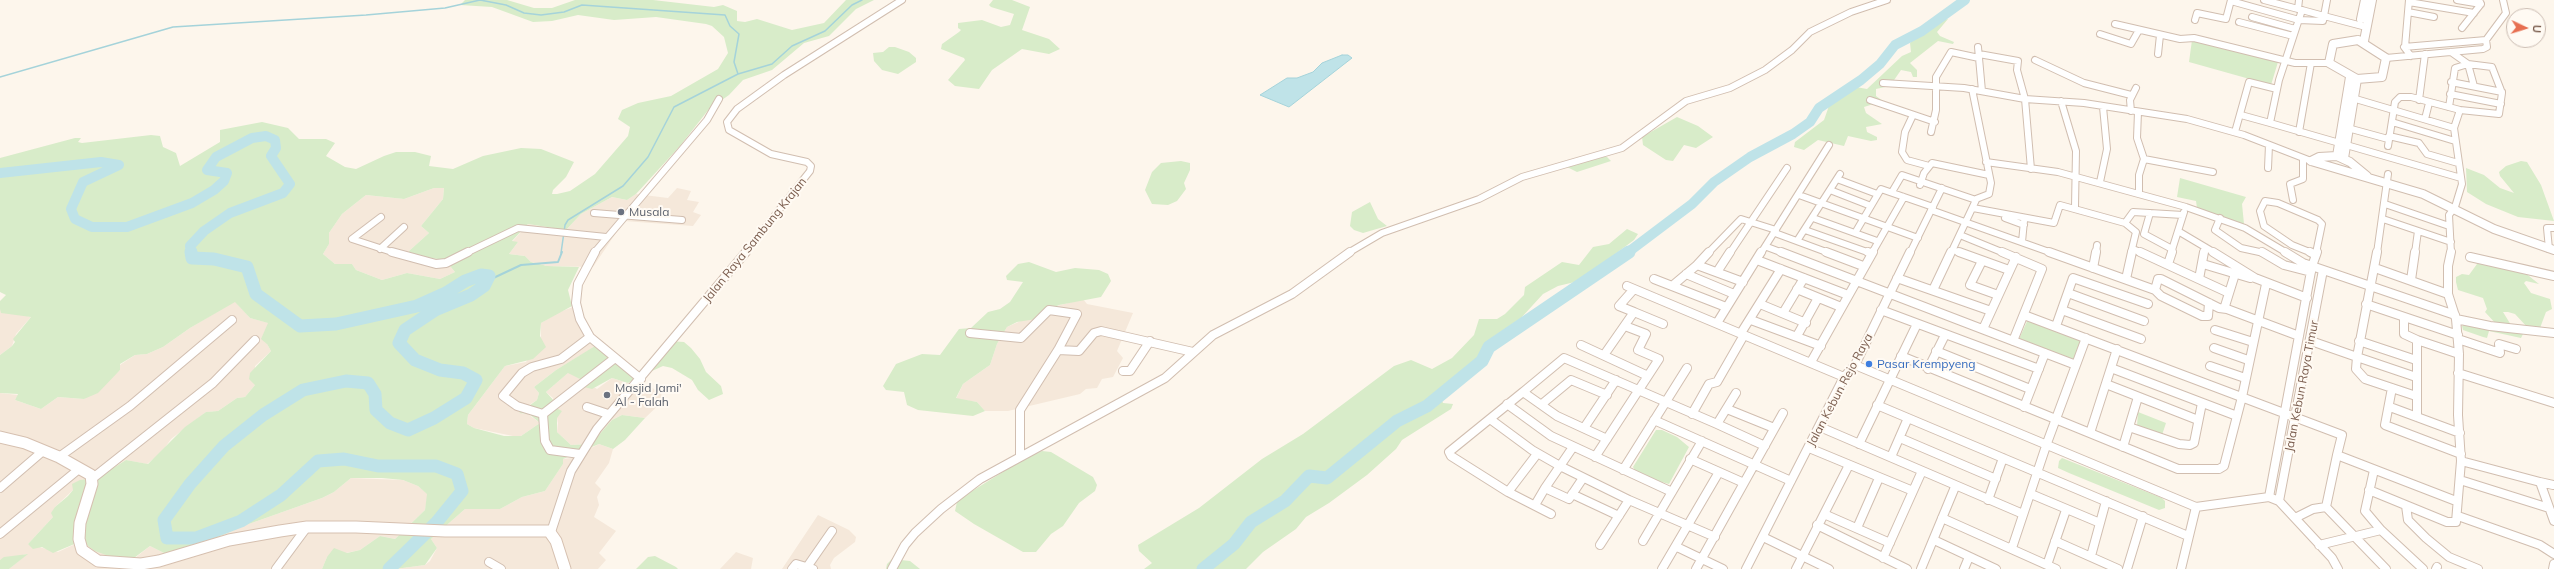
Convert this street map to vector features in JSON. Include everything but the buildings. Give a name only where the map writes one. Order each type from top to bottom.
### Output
[{"type":"main road","points":[[0,437],[25,443],[59,457],[93,478],[80,523],[79,539],[82,550],[98,561],[124,567],[159,562],[229,540],[307,527],[551,532],[556,541],[563,568]]},
{"type":"street","name":"Jalan Raya Sambung Krajan","points":[[551,532],[564,489],[580,454],[608,414],[642,378],[810,171],[811,166],[807,162],[772,154],[728,130],[727,122],[737,109],[784,75],[902,0]]},
{"type":"street","points":[[892,569],[905,545],[941,509],[980,479],[1090,422],[1166,378],[1212,335],[1292,294],[1364,242],[1382,232],[1479,199],[1522,178],[1622,148],[1686,101],[1730,88],[1765,70],[1792,50],[1810,32],[1851,12],[1887,0]]},
{"type":"street","points":[[2264,0],[2364,26]]},
{"type":"street","points":[[2270,123],[2277,89],[2299,20],[2299,0]]},
{"type":"street","points":[[2195,20],[2197,13],[2226,19],[2231,1],[2299,20],[2322,22],[2327,0]]},
{"type":"street","points":[[2364,26],[2365,0]]},
{"type":"street","points":[[2361,40],[2372,0]]},
{"type":"street","points":[[2457,0],[2480,2],[2474,13],[2462,28]]},
{"type":"street","points":[[2329,63],[2333,44],[2361,40],[2386,58],[2486,48],[2486,40],[2506,13],[2503,0]]},
{"type":"street","points":[[2411,56],[2404,49],[2409,1],[2474,13]]},
{"type":"street","points":[[2250,25],[2255,8]]},
{"type":"street","points":[[2408,12],[2434,17]]},
{"type":"street","points":[[2252,18],[2294,33]]},
{"type":"street","points":[[2107,36],[2116,22],[2160,35],[2182,40],[2194,38],[2298,64],[2329,63],[2353,78],[2382,77],[2386,58]]},
{"type":"street","points":[[2239,22],[2294,33]]},
{"type":"street","points":[[2100,34],[2131,44],[2139,30]]},
{"type":"street","points":[[2158,54],[2160,35]]},
{"type":"street","points":[[2405,47],[2486,40]]},
{"type":"street","points":[[1978,47],[1982,91]]},
{"type":"street","points":[[1931,132],[1935,122],[1935,87],[1940,68],[1951,52],[2018,62],[2017,70],[2026,99],[2031,169]]},
{"type":"street","points":[[2451,52],[2468,64],[2474,86]]},
{"type":"street","points":[[2419,100],[2425,54]]},
{"type":"street","points":[[2034,60],[2084,83],[2131,95]]},
{"type":"street","points":[[2299,132],[2311,63]]},
{"type":"street","points":[[2388,146],[2393,110],[2398,98],[2405,97],[2460,110],[2497,115],[2500,114],[2502,92],[2491,66],[2468,64],[2455,68],[2449,107]]},
{"type":"street","points":[[2340,157],[2353,78]]},
{"type":"street","points":[[2235,132],[2249,82],[2277,89]]},
{"type":"street","points":[[2452,82],[2502,92]]},
{"type":"street","points":[[1883,83],[1982,91],[2026,99],[2061,101],[2187,119],[2235,132],[2303,159],[2368,177],[2389,178],[2494,229],[2552,249]]},
{"type":"street","points":[[2136,88],[2131,95],[2137,138],[2144,158],[2139,175],[2139,194]]},
{"type":"street","points":[[1921,181],[1976,199],[1989,194],[1991,183],[1972,90]]},
{"type":"street","points":[[2450,94],[2501,104]]},
{"type":"street","points":[[2350,98],[2454,128]]},
{"type":"street","points":[[642,378],[590,337],[580,319],[576,303],[578,284],[606,237],[706,120],[719,99]]},
{"type":"street","points":[[1870,100],[1883,106],[1935,122]]},
{"type":"street","points":[[2061,101],[2076,151],[2075,208]]},
{"type":"street","points":[[2425,119],[2429,103]]},
{"type":"street","points":[[2100,182],[2104,170],[2107,149],[2102,107]]},
{"type":"street","points":[[2370,490],[2406,506],[2452,523],[2455,522],[2458,516],[2456,501],[2460,480],[2461,457],[2458,319],[2448,294],[2451,242],[2449,215],[2454,209],[2462,184],[2454,128],[2460,110]]},
{"type":"street","points":[[1913,115],[1905,132],[1902,152],[1908,160],[1929,166]]},
{"type":"street","points":[[2241,115],[2461,178]]},
{"type":"street","points":[[2392,122],[2455,140]]},
{"type":"street","points":[[2345,127],[2388,138],[2419,143],[2424,147],[2427,154],[2458,163]]},
{"type":"street","points":[[1717,323],[1734,294],[1767,247],[1829,145]]},
{"type":"street","points":[[2268,168],[2269,145]]},
{"type":"street","points":[[2311,161],[2319,157],[2340,157],[2368,177]]},
{"type":"street","points":[[2144,158],[2213,172]]},
{"type":"street","points":[[2293,200],[2290,184],[2303,179],[2303,159]]},
{"type":"street","points":[[1986,162],[2100,182],[2186,206],[2245,228],[2312,269]]},
{"type":"street","points":[[1892,192],[1899,178],[1919,185],[1929,166],[1936,163],[1989,175]]},
{"type":"street","points":[[1717,272],[1753,221],[1787,168]]},
{"type":"street","points":[[1798,241],[1838,177],[1877,194]]},
{"type":"street","points":[[2389,178],[2372,286],[2366,304],[2359,340],[2356,369],[2360,375],[2368,381],[2416,396]]},
{"type":"street","name":"Jalan Kebun Rejo Raya","points":[[1746,569],[1791,481],[1810,448],[1844,377],[1855,365],[1942,188]]},
{"type":"street","points":[[1855,233],[1877,194],[1882,189],[1967,222],[2155,290],[2161,296],[2205,317],[2208,316],[2209,303]]},
{"type":"street","points":[[1830,190],[1871,206]]},
{"type":"street","points":[[1799,195],[1918,238]]},
{"type":"street","points":[[1811,362],[1870,253],[1904,197]]},
{"type":"street","points":[[1933,290],[1960,235],[1975,209],[1976,199]]},
{"type":"street","name":"Jalan Kebun Raya Timur","points":[[2269,497],[2312,269],[2316,255],[2321,223],[2278,203],[2265,201],[2260,211],[2264,226],[2292,245],[2316,255]]},
{"type":"street","points":[[2385,204],[2449,226]]},
{"type":"street","points":[[1975,209],[2024,222],[2055,223],[2059,205],[2075,208],[2125,223],[2136,232],[2144,234],[2172,249]]},
{"type":"street","points":[[2168,264],[2186,206]]},
{"type":"street","points":[[2125,223],[2133,212],[2183,215]]},
{"type":"street","points":[[594,213],[623,217],[682,220]]},
{"type":"street","points":[[2144,234],[2150,213]]},
{"type":"street","points":[[381,217],[352,239],[422,262],[443,264],[514,229],[606,237]]},
{"type":"street","points":[[1813,218],[1877,241]]},
{"type":"street","points":[[2220,218],[2215,229],[2216,233],[2236,246],[2260,252],[2284,265],[2323,270],[2372,286],[2458,319],[2554,333]]},
{"type":"street","points":[[2383,219],[2451,242]]},
{"type":"street","points":[[1672,286],[1697,265],[1739,220],[1753,221],[1775,232],[1863,266]]},
{"type":"street","points":[[2022,242],[2024,222]]},
{"type":"street","points":[[380,249],[404,228]]},
{"type":"street","points":[[2552,249],[2547,228],[2554,228]]},
{"type":"street","points":[[1805,230],[1870,253]]},
{"type":"street","points":[[2178,231],[2266,284],[2307,298]]},
{"type":"street","points":[[2411,280],[2418,231]]},
{"type":"street","points":[[2126,279],[2136,232]]},
{"type":"street","points":[[1960,235],[2016,257],[2043,270],[2014,341]]},
{"type":"street","points":[[2093,268],[2097,245]]},
{"type":"street","points":[[1767,247],[2076,365]]},
{"type":"street","points":[[2198,278],[2203,264],[2205,247]]},
{"type":"street","points":[[2133,249],[2229,293]]},
{"type":"street","points":[[1953,250],[2009,270]]},
{"type":"street","points":[[1983,329],[2016,257]]},
{"type":"street","points":[[2470,257],[2554,276]]},
{"type":"street","points":[[1757,260],[1848,295]]},
{"type":"street","points":[[1982,261],[1970,285],[1998,295]]},
{"type":"street","points":[[2203,264],[2235,274],[2255,278]]},
{"type":"street","points":[[1697,265],[1743,282]]},
{"type":"street","points":[[2375,268],[2448,294]]},
{"type":"street","points":[[1692,414],[1709,384],[1718,382],[1743,334],[1781,269]]},
{"type":"street","name":"Jalan Kebun Raya Timur","points":[[2279,501],[2311,341],[2323,270]]},
{"type":"street","points":[[1686,274],[1734,294]]},
{"type":"street","points":[[2227,309],[2229,293],[2235,274]]},
{"type":"street","points":[[1782,313],[1804,278]]},
{"type":"street","points":[[1897,278],[1991,311]]},
{"type":"street","points":[[2056,326],[2073,278],[2148,304]]},
{"type":"street","points":[[1654,279],[1726,307]]},
{"type":"street","points":[[2155,290],[2158,279],[2161,279],[2209,303],[2299,336]]},
{"type":"street","points":[[1901,356],[1928,369],[2181,470],[2222,468],[2242,397],[2248,360],[2266,284]]},
{"type":"street","points":[[1663,324],[1619,306],[1631,288],[1844,377]]},
{"type":"street","points":[[1797,289],[1841,307]]},
{"type":"street","points":[[2068,293],[2144,321]]},
{"type":"street","points":[[1797,336],[1806,323],[1818,298]]},
{"type":"street","points":[[1760,304],[1806,323]]},
{"type":"street","points":[[2366,304],[2500,353],[2499,344],[2516,349]]},
{"type":"street","points":[[970,332],[1021,338],[1049,310],[1077,314],[1058,350],[1020,410],[1020,457]]},
{"type":"street","points":[[1881,310],[2039,369]]},
{"type":"street","points":[[2062,310],[2141,339]]},
{"type":"street","points":[[1604,355],[1634,312]]},
{"type":"street","points":[[2024,315],[2342,435],[2326,507]]},
{"type":"street","points":[[2404,317],[2403,332],[2417,340],[2459,354]]},
{"type":"street","points":[[59,457],[130,406],[232,320]]},
{"type":"street","points":[[1751,320],[1821,346]]},
{"type":"street","points":[[1859,444],[1917,324]]},
{"type":"street","points":[[1595,457],[1659,359],[1638,350],[1646,334],[1625,326]]},
{"type":"street","points":[[2215,330],[2253,342]]},
{"type":"street","points":[[1058,350],[1079,351],[1094,333],[1101,331],[1150,340],[1193,352]]},
{"type":"street","points":[[1928,369],[1945,335]]},
{"type":"street","points":[[542,414],[508,402],[503,396],[505,392],[522,372],[561,359],[590,337]]},
{"type":"street","points":[[2012,548],[2047,443],[2086,338]]},
{"type":"street","points":[[93,478],[213,383],[255,340]]},
{"type":"street","points":[[1123,371],[1130,371],[1150,340]]},
{"type":"street","points":[[2359,340],[2416,360]]},
{"type":"street","points":[[2417,340],[2417,417]]},
{"type":"street","points":[[2311,341],[2416,377]]},
{"type":"street","points":[[1581,346],[1648,376]]},
{"type":"street","points":[[2214,348],[2248,360]]},
{"type":"street","points":[[2090,434],[2117,349]]},
{"type":"street","points":[[1936,352],[2030,389]]},
{"type":"street","points":[[2024,407],[2045,353]]},
{"type":"street","points":[[542,414],[615,358]]},
{"type":"street","points":[[1551,514],[1508,492],[1449,455],[1450,451],[1564,358],[1765,446]]},
{"type":"street","points":[[1855,365],[2047,443],[2196,507],[2269,497],[2279,501],[2332,558],[2338,569]]},
{"type":"street","points":[[2210,366],[2245,378]]},
{"type":"street","points":[[1623,470],[1687,368]]},
{"type":"street","points":[[2112,368],[2236,416]]},
{"type":"street","points":[[2458,373],[2554,403]]},
{"type":"street","points":[[1542,404],[1571,380],[1607,395]]},
{"type":"street","points":[[1584,428],[1616,380]]},
{"type":"street","points":[[2106,384],[2198,420]]},
{"type":"street","points":[[2392,388],[2390,407],[2385,425],[2388,428],[2461,457],[2552,485]]},
{"type":"street","points":[[1523,392],[1557,416],[1607,439]]},
{"type":"street","points":[[1717,424],[1736,393]]},
{"type":"street","points":[[2123,447],[2138,397]]},
{"type":"street","points":[[2129,426],[2179,444],[2190,445],[2194,443],[2202,403]]},
{"type":"street","points":[[1507,404],[1551,436],[1672,492]]},
{"type":"street","points":[[1878,405],[2106,500],[2188,536]]},
{"type":"street","points":[[587,407],[608,414]]},
{"type":"street","points":[[2390,407],[2460,433]]},
{"type":"street","points":[[1727,409],[1774,428]]},
{"type":"street","points":[[1696,569],[1783,413]]},
{"type":"street","points":[[542,414],[545,422],[545,441],[550,450],[580,454]]},
{"type":"street","points":[[1890,457],[1908,418]]},
{"type":"street","points":[[1490,419],[1537,454],[1583,478],[1659,514],[1715,537]]},
{"type":"street","points":[[1654,420],[1791,481]]},
{"type":"street","points":[[1820,427],[2023,514]]},
{"type":"street","points":[[1900,438],[1996,479]]},
{"type":"street","points":[[1643,541],[1702,441]]},
{"type":"street","points":[[1535,505],[1573,447]]},
{"type":"street","points":[[1810,448],[1913,491]]},
{"type":"street","points":[[0,488],[44,451]]},
{"type":"street","points":[[1508,492],[1537,454]]},
{"type":"street","points":[[2337,455],[2456,501]]},
{"type":"street","points":[[1988,500],[2003,458]]},
{"type":"street","points":[[1690,459],[1744,483]]},
{"type":"street","points":[[1796,569],[1848,465]]},
{"type":"street","points":[[0,534],[79,469]]},
{"type":"street","points":[[2374,470],[2365,511],[2381,530],[2423,569]]},
{"type":"street","points":[[1883,558],[1922,471]]},
{"type":"street","points":[[1662,569],[1677,547],[1719,472]]},
{"type":"street","points":[[1545,488],[1569,499],[1583,478]]},
{"type":"street","points":[[1856,528],[1879,478]]},
{"type":"street","points":[[2460,480],[2549,508]]},
{"type":"street","points":[[2540,482],[2554,521]]},
{"type":"street","points":[[1921,569],[1955,486]]},
{"type":"street","points":[[1572,494],[1619,516]]},
{"type":"street","points":[[2031,494],[2100,523]]},
{"type":"street","points":[[1600,545],[1629,500]]},
{"type":"street","points":[[2090,556],[2106,500]]},
{"type":"street","points":[[2406,506],[2408,520],[2426,538],[2449,557],[2478,569]]},
{"type":"street","points":[[2181,569],[2196,507]]},
{"type":"street","points":[[2295,518],[2313,509],[2326,507]]},
{"type":"street","points":[[2326,507],[2355,535],[2386,569]]},
{"type":"street","points":[[2047,565],[2066,510]]},
{"type":"street","points":[[1824,514],[1890,543]]},
{"type":"street","points":[[2127,569],[2143,516]]},
{"type":"street","points":[[2458,516],[2540,545],[2554,554]]},
{"type":"street","points":[[1942,518],[2012,548],[2056,569]]},
{"type":"street","points":[[1817,525],[1907,569]]},
{"type":"street","points":[[276,569],[307,527]]},
{"type":"street","points":[[2319,545],[2355,535],[2381,530]]},
{"type":"street","points":[[792,569],[796,564],[810,568],[832,531]]},
{"type":"street","points":[[1763,537],[1829,569]]},
{"type":"street","points":[[1934,540],[1996,569]]},
{"type":"street","points":[[2055,541],[2118,569]]},
{"type":"street","points":[[1677,547],[1723,569]]},
{"type":"street","points":[[1964,569],[1969,557]]},
{"type":"street","points":[[489,562],[501,569]]},
{"type":"street","points":[[2553,569],[2554,564]]},
{"type":"shaded area","points":[[434,188],[444,188],[443,199],[421,226],[429,233],[409,251],[409,255],[445,260],[455,272],[440,279],[407,273],[382,280],[356,270],[352,264],[335,264],[323,254],[329,244],[329,233],[342,214],[366,195],[404,199]]},
{"type":"shaded area","points":[[677,188],[691,191],[687,200],[699,202],[693,212],[701,215],[693,226],[624,221],[593,267],[547,266],[531,262],[525,256],[509,254],[518,242],[512,242],[528,224],[566,230],[581,214],[612,197],[627,200],[636,194],[668,198]]},
{"type":"shaded area","points":[[1083,299],[1087,304],[1133,313],[1117,351],[1123,358],[1113,377],[1102,379],[1097,388],[1086,389],[1080,394],[1008,411],[985,411],[977,402],[956,399],[963,384],[990,365],[997,344],[1007,327],[1053,307]]},
{"type":"shaded area","points":[[235,301],[250,318],[269,323],[267,344],[271,351],[255,366],[255,385],[245,397],[237,398],[218,411],[206,412],[171,439],[161,453],[147,464],[126,460],[73,490],[55,507],[53,517],[28,544],[58,552],[84,540],[135,558],[150,546],[166,554],[211,540],[246,525],[322,498],[334,492],[351,478],[403,480],[418,486],[428,494],[425,510],[395,539],[380,536],[360,550],[327,557],[322,569],[9,569],[27,554],[0,560],[0,393],[18,395],[15,400],[41,409],[58,397],[84,399],[120,370],[120,365],[135,355],[147,354],[163,347],[190,328]]},
{"type":"shaded area","points":[[579,305],[581,314],[599,342],[590,350],[556,370],[534,387],[539,393],[537,400],[529,405],[522,414],[528,414],[540,423],[521,436],[513,436],[474,428],[467,424],[468,415],[505,366],[526,362],[541,340],[541,323],[559,312]]},
{"type":"shaded area","points":[[0,309],[31,317],[16,334],[12,346],[0,355]]},
{"type":"shaded area","points":[[569,372],[597,389],[612,378],[640,387],[647,384],[666,398],[645,418],[622,415],[612,420],[591,444],[571,445],[557,432],[558,423],[553,398],[546,392]]},
{"type":"shaded area","points":[[599,444],[613,449],[609,463],[595,483],[601,489],[597,497],[599,505],[594,517],[616,531],[599,553],[606,560],[598,569],[395,569],[425,565],[430,561],[437,548],[431,539],[465,509],[500,509],[522,497],[545,491],[563,464],[562,459],[571,458]]},
{"type":"shaded area","points":[[818,515],[849,530],[856,537],[855,542],[834,558],[830,565],[831,569],[782,569]]},
{"type":"shaded area","points":[[736,552],[753,558],[751,569],[720,569]]},
{"type":"green space","points":[[465,0],[507,0],[534,8],[552,8],[575,0],[653,0],[714,7],[723,5],[737,11],[737,21],[745,22],[757,19],[792,30],[824,23],[846,0],[874,0],[856,9],[829,36],[804,43],[772,70],[743,80],[729,95],[709,109],[680,146],[636,194],[627,200],[612,197],[581,214],[566,230],[528,224],[512,241],[518,242],[509,254],[525,256],[531,262],[547,266],[579,267],[568,290],[572,306],[541,323],[540,336],[546,347],[533,359],[505,366],[468,415],[467,424],[474,428],[504,436],[521,436],[540,423],[529,414],[519,413],[537,400],[539,393],[534,387],[556,370],[595,346],[635,379],[628,383],[612,378],[592,389],[584,387],[580,379],[568,373],[546,392],[556,403],[556,408],[562,411],[557,418],[557,432],[571,445],[591,444],[612,420],[622,415],[645,418],[625,440],[613,449],[599,444],[563,459],[563,464],[545,491],[522,497],[500,509],[465,509],[431,539],[437,548],[425,565],[395,569],[322,569],[327,557],[334,548],[347,553],[360,550],[380,536],[395,539],[425,510],[427,494],[418,486],[403,480],[382,478],[351,478],[334,492],[322,498],[246,525],[211,540],[166,554],[150,546],[134,558],[114,558],[95,551],[88,546],[84,540],[53,553],[42,547],[33,549],[28,544],[53,517],[51,513],[55,507],[73,490],[72,484],[80,480],[97,478],[126,460],[148,464],[185,427],[206,412],[218,411],[237,398],[245,397],[255,385],[249,379],[250,373],[271,351],[267,344],[261,339],[268,323],[250,318],[235,302],[190,328],[163,347],[147,354],[135,355],[120,364],[120,370],[98,393],[84,399],[58,397],[41,409],[15,400],[18,394],[0,393],[0,355],[12,346],[15,342],[13,339],[31,317],[1,313],[0,309],[0,301],[6,295],[0,292],[0,158],[75,138],[81,138],[78,142],[82,143],[151,135],[160,136],[163,147],[176,153],[180,166],[220,142],[220,130],[262,122],[288,128],[299,139],[326,139],[335,143],[326,156],[345,167],[356,169],[396,152],[415,152],[431,156],[429,166],[453,169],[483,156],[521,148],[541,149],[574,162],[566,177],[553,190],[552,194],[557,194],[570,191],[595,174],[628,136],[630,127],[618,119],[622,110],[638,103],[671,96],[718,69],[728,53],[724,37],[712,26],[706,24],[656,17],[614,20],[578,15],[552,21],[533,22],[492,7],[460,5]],"holes":[[[434,188],[444,188],[443,199],[421,226],[429,233],[409,251],[409,255],[445,260],[455,272],[440,279],[407,273],[382,280],[356,270],[352,264],[335,264],[323,254],[329,244],[329,233],[342,214],[366,195],[404,199]]]},
{"type":"green space","points":[[993,0],[1012,0],[1030,7],[1022,30],[1049,39],[1060,49],[1049,54],[1022,49],[992,70],[979,89],[955,86],[948,80],[965,60],[964,58],[941,49],[942,44],[961,30],[958,28],[958,23],[982,20],[1001,27],[1010,25],[1014,14],[991,7],[989,5]]},
{"type":"green space","points":[[1948,19],[1937,32],[1940,36],[1954,42],[1953,44],[1938,41],[1910,63],[1917,70],[1917,77],[1913,77],[1911,72],[1901,70],[1890,86],[1876,89],[1876,96],[1883,101],[1864,107],[1866,113],[1882,124],[1866,127],[1867,132],[1877,137],[1877,140],[1871,141],[1848,136],[1844,146],[1818,140],[1804,150],[1794,147],[1795,142],[1824,120],[1830,103],[1856,87],[1867,89],[1902,56],[1911,52],[1910,43],[1916,36],[1941,20]]},
{"type":"green space","points":[[2192,40],[2278,62],[2271,85],[2189,62]]},
{"type":"green space","points":[[889,47],[895,47],[909,52],[916,58],[916,62],[898,74],[882,70],[874,61],[873,53],[883,52]]},
{"type":"green space","points":[[1677,117],[1698,126],[1713,137],[1696,148],[1684,145],[1673,161],[1666,160],[1643,145],[1642,137]]},
{"type":"green space","points":[[1602,157],[1607,157],[1611,161],[1577,172],[1567,167]]},
{"type":"green space","points":[[1181,161],[1190,163],[1190,170],[1184,183],[1186,189],[1177,201],[1168,205],[1152,204],[1145,190],[1152,172],[1161,163]]},
{"type":"green space","points":[[2521,161],[2527,162],[2541,185],[2554,221],[2518,217],[2486,204],[2467,192],[2466,168],[2484,175],[2500,188],[2514,193],[2500,176],[2499,172],[2506,166]]},
{"type":"green space","points":[[2180,178],[2246,197],[2242,204],[2244,224],[2197,208],[2196,201],[2177,197]]},
{"type":"green space","points":[[1370,202],[1378,219],[1387,226],[1363,233],[1354,230],[1350,226],[1352,212]]},
{"type":"green space","points":[[1627,229],[1638,234],[1634,240],[1579,281],[1558,286],[1543,294],[1521,318],[1493,337],[1482,354],[1461,376],[1457,389],[1441,398],[1443,403],[1453,404],[1451,409],[1402,440],[1396,449],[1367,475],[1329,503],[1306,517],[1296,529],[1263,552],[1246,569],[1144,569],[1152,563],[1139,551],[1138,545],[1199,508],[1262,459],[1303,434],[1394,366],[1411,360],[1432,369],[1452,358],[1474,335],[1479,319],[1497,319],[1505,314],[1524,295],[1525,287],[1562,262],[1579,265],[1593,247],[1609,244]]},
{"type":"green space","points":[[1029,262],[1056,272],[1075,268],[1099,270],[1108,274],[1111,281],[1101,297],[1059,305],[1037,315],[1036,319],[1017,322],[1007,327],[997,344],[990,365],[963,384],[956,398],[977,402],[985,411],[973,416],[918,410],[907,405],[904,392],[886,390],[883,386],[896,364],[922,354],[940,355],[959,329],[971,328],[988,312],[1000,309],[1010,302],[1023,282],[1007,280],[1006,276],[1018,264]]},
{"type":"green space","points":[[2489,263],[2524,272],[2539,284],[2526,281],[2524,283],[2531,293],[2550,299],[2552,309],[2546,312],[2540,328],[2528,328],[2515,314],[2503,312],[2511,325],[2521,330],[2523,334],[2521,338],[2489,331],[2487,338],[2463,330],[2462,326],[2465,324],[2497,325],[2485,312],[2487,309],[2483,298],[2458,290],[2456,282],[2456,277],[2462,274],[2469,275],[2477,264]]},
{"type":"green space","points":[[2029,317],[2083,337],[2073,360],[2019,339]]},
{"type":"green space","points":[[669,341],[684,342],[691,348],[700,359],[706,372],[721,386],[723,394],[709,400],[698,390],[692,380],[672,368],[663,366],[652,371],[647,369]]},
{"type":"green space","points":[[2138,412],[2166,423],[2162,435],[2137,426]]},
{"type":"green space","points":[[1656,430],[1662,430],[1677,437],[1689,447],[1669,484],[1636,472],[1633,467]]},
{"type":"green space","points":[[1042,451],[1051,452],[1093,477],[1097,485],[1095,491],[1079,503],[1063,526],[1051,534],[1036,552],[1023,552],[974,524],[955,511],[957,502],[969,493],[1022,460]]},
{"type":"green space","points":[[2062,458],[2162,498],[2165,501],[2165,508],[2159,510],[2058,468],[2059,461]]},
{"type":"green space","points":[[28,554],[9,569],[0,569],[0,560],[4,557]]},
{"type":"green space","points":[[655,556],[678,569],[636,569],[648,557]]},
{"type":"green space","points":[[892,559],[910,561],[920,569],[886,569],[887,564]]},
{"type":"water","points":[[1342,55],[1348,55],[1352,58],[1289,107],[1260,95],[1287,78],[1297,78],[1313,72],[1322,63]]},
{"type":"waterway","points":[[0,77],[173,27],[366,15],[445,8],[480,0],[506,5],[524,13],[541,15],[564,12],[582,5],[725,15],[730,26],[739,34],[734,62],[738,74]]},
{"type":"waterway","points":[[738,74],[772,64],[792,46],[825,31],[852,5],[862,0]]},
{"type":"waterway","points":[[1627,253],[1692,204],[1714,182],[1750,157],[1793,134],[1810,122],[1819,108],[1861,80],[1880,64],[1895,45],[1922,31],[1965,0]]},
{"type":"waterway","points":[[561,253],[565,225],[568,220],[623,186],[648,157],[674,107],[738,74]]},
{"type":"waterway","points":[[0,173],[101,162],[119,165],[83,182],[71,209],[75,219],[92,227],[127,227],[192,203],[214,190],[224,181],[227,173],[207,170],[216,157],[252,138],[266,136],[275,140],[276,148],[271,156],[290,184],[283,193],[230,213],[204,231],[190,246],[191,253]]},
{"type":"waterway","points":[[191,252],[192,258],[214,259],[247,267],[256,294],[300,326],[336,324],[417,306],[446,293],[465,281],[481,275],[489,276],[484,286],[471,295],[435,310],[405,330],[399,343],[415,360],[440,370],[463,373],[476,380],[466,398],[434,418],[408,430],[390,423],[376,410],[375,394],[368,383],[346,381],[303,390],[263,415],[224,446],[190,484],[164,520],[167,538],[196,538],[241,521],[281,495],[318,461],[344,459],[378,466],[436,466],[457,474],[462,491],[436,523],[389,569]]},
{"type":"waterway","points":[[487,281],[521,265],[558,262],[562,252]]},
{"type":"waterway","points":[[1203,569],[1234,544],[1251,522],[1285,501],[1309,476],[1327,478],[1397,421],[1427,406],[1482,361],[1489,347],[1629,252]]},
{"type":"place","name":"Musala","points":[[621,212]]},
{"type":"place","name":"Pasar Krempyeng","points":[[1869,364]]},
{"type":"place","name":"Masjid Jami' Al - Falah","points":[[607,395]]}]
